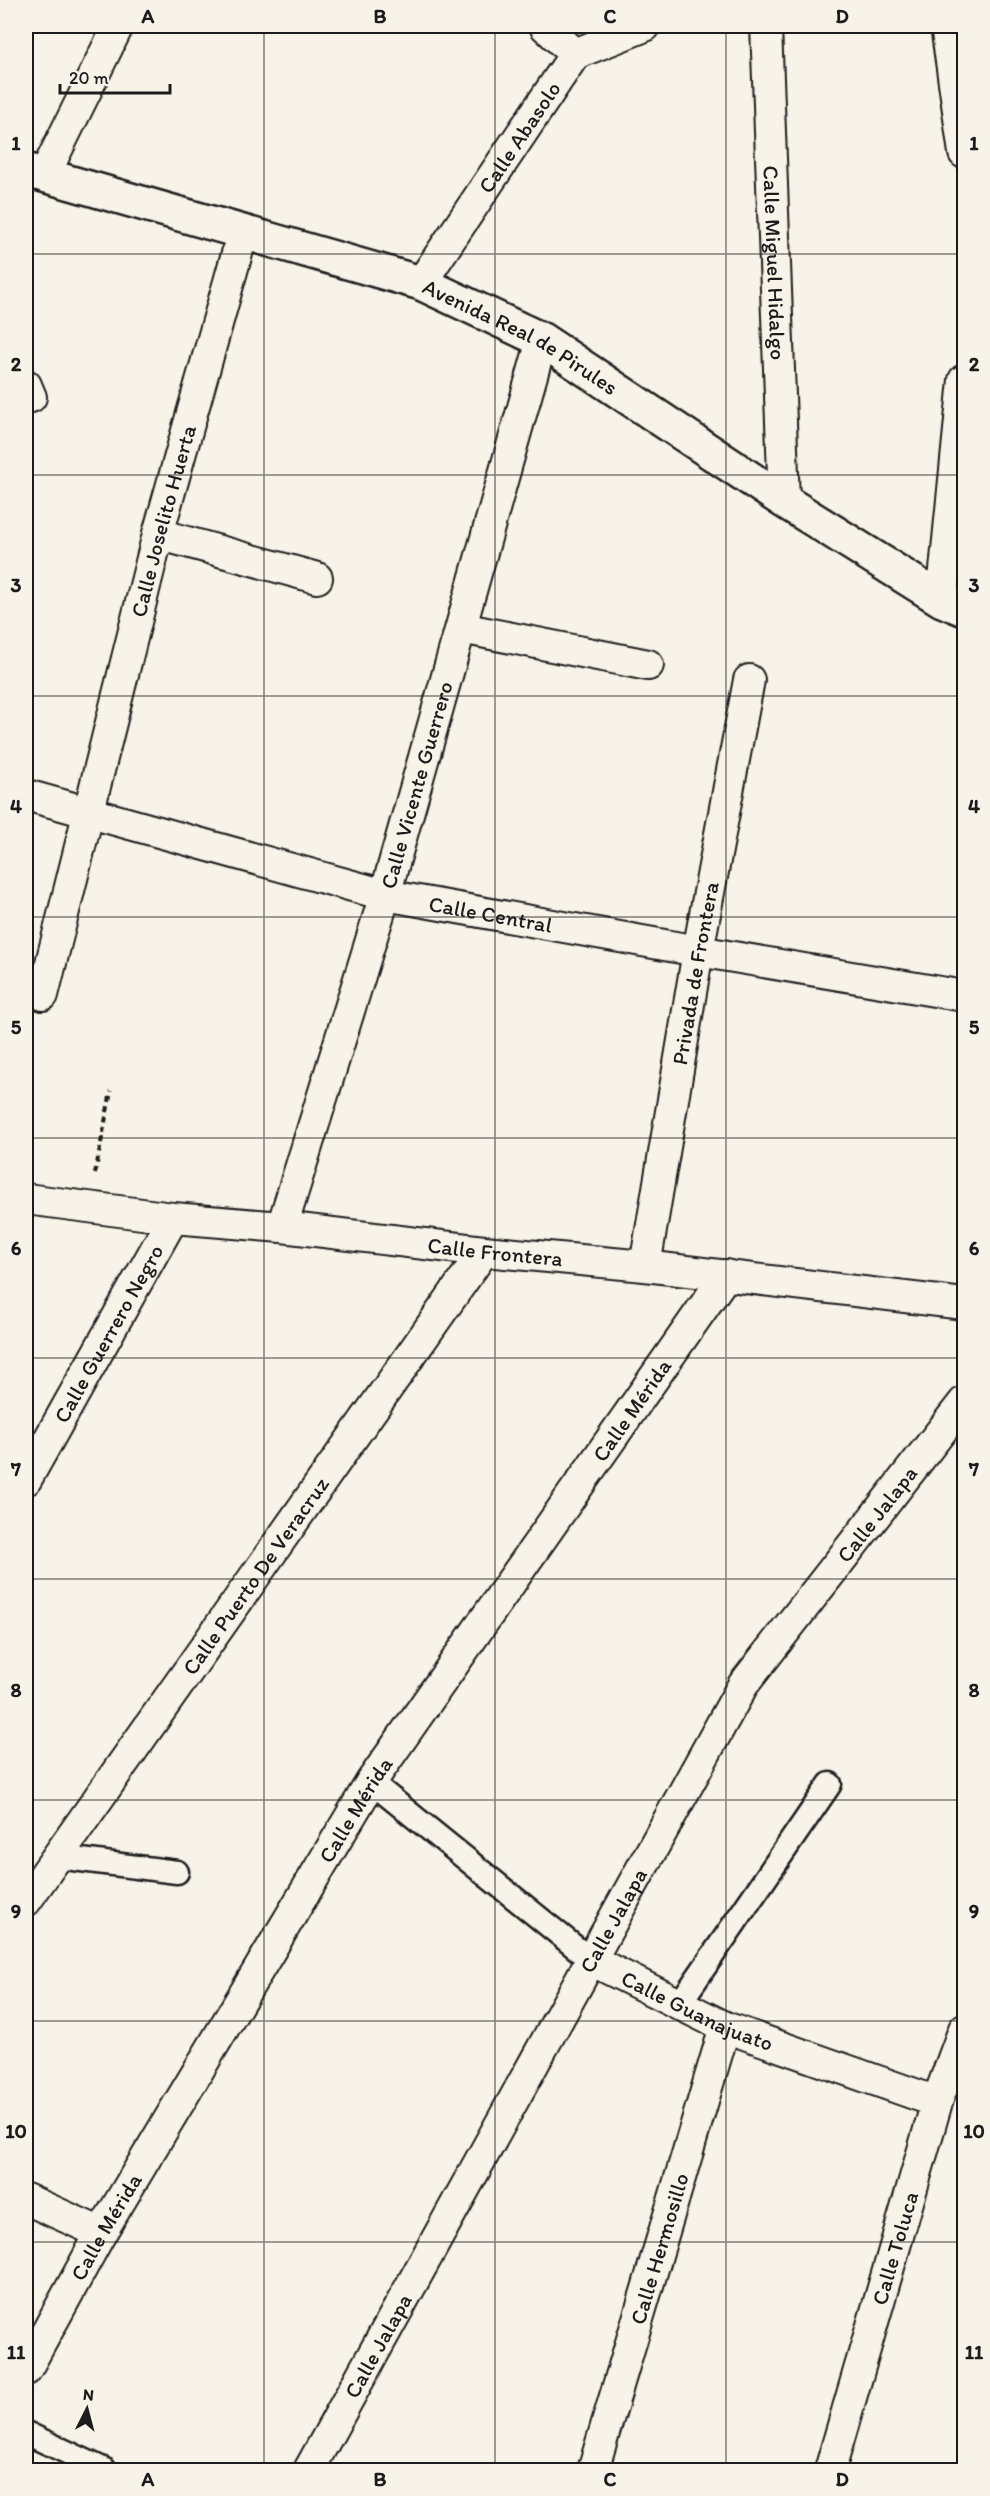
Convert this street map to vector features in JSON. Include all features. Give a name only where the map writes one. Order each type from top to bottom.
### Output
[{"type":"street","points":[[35,173],[118,26]]},
{"type":"street","points":[[545,26],[575,54]]},
{"type":"street","points":[[564,26],[575,54]]},
{"type":"street","points":[[575,54],[645,26]]},
{"type":"street","name":"Calle Miguel Hidalgo","points":[[766,26],[784,501]]},
{"type":"street","points":[[946,26],[964,153]]},
{"type":"street","name":"Calle Abasolo","points":[[421,283],[575,54]]},
{"type":"street","name":"Avenida Real de Pirules","points":[[35,173],[421,283],[542,340],[784,501],[953,605]]},
{"type":"street","name":"Calle Joselito Huerta","points":[[43,994],[158,534],[243,232]]},
{"type":"street","name":"Calle Vicente Guerrero","points":[[282,1227],[385,894],[542,340]]},
{"type":"street","points":[[953,605],[964,380]]},
{"type":"street","points":[[158,534],[317,578]]},
{"type":"street","points":[[461,628],[648,665]]},
{"type":"street","name":"Privada de Frontera","points":[[645,1266],[698,951],[749,680]]},
{"type":"street","name":"Calle Central","points":[[26,795],[385,894],[698,951],[964,996]]},
{"type":"street","name":"Calle Frontera","points":[[26,1199],[172,1218],[282,1227],[484,1251],[645,1266],[964,1304]]},
{"type":"street","name":"Calle Guerrero Negro","points":[[26,1480],[172,1218]]},
{"type":"street","name":"Calle Puerto De Veracruz","points":[[26,1901],[484,1251]]},
{"type":"street","name":"Calle Mérida","points":[[26,2370],[101,2233],[371,1782],[726,1275]]},
{"type":"street","name":"Calle Jalapa","points":[[309,2470],[743,1685],[964,1402]]},
{"type":"street","name":"Calle Guanajuato","points":[[371,1782],[591,1960],[725,2027],[937,2102]]},
{"type":"street","points":[[680,2003],[830,1784]]},
{"type":"street","points":[[57,1857],[177,1872]]},
{"type":"street","name":"Calle Hermosillo","points":[[593,2470],[725,2027]]},
{"type":"street","name":"Calle Toluca","points":[[830,2470],[937,2102],[964,2029]]},
{"type":"street","points":[[26,2199],[101,2233]]},
{"type":"street","points":[[26,2433],[105,2470]]},
{"type":"path","points":[[89,1207],[111,1091]]}]
